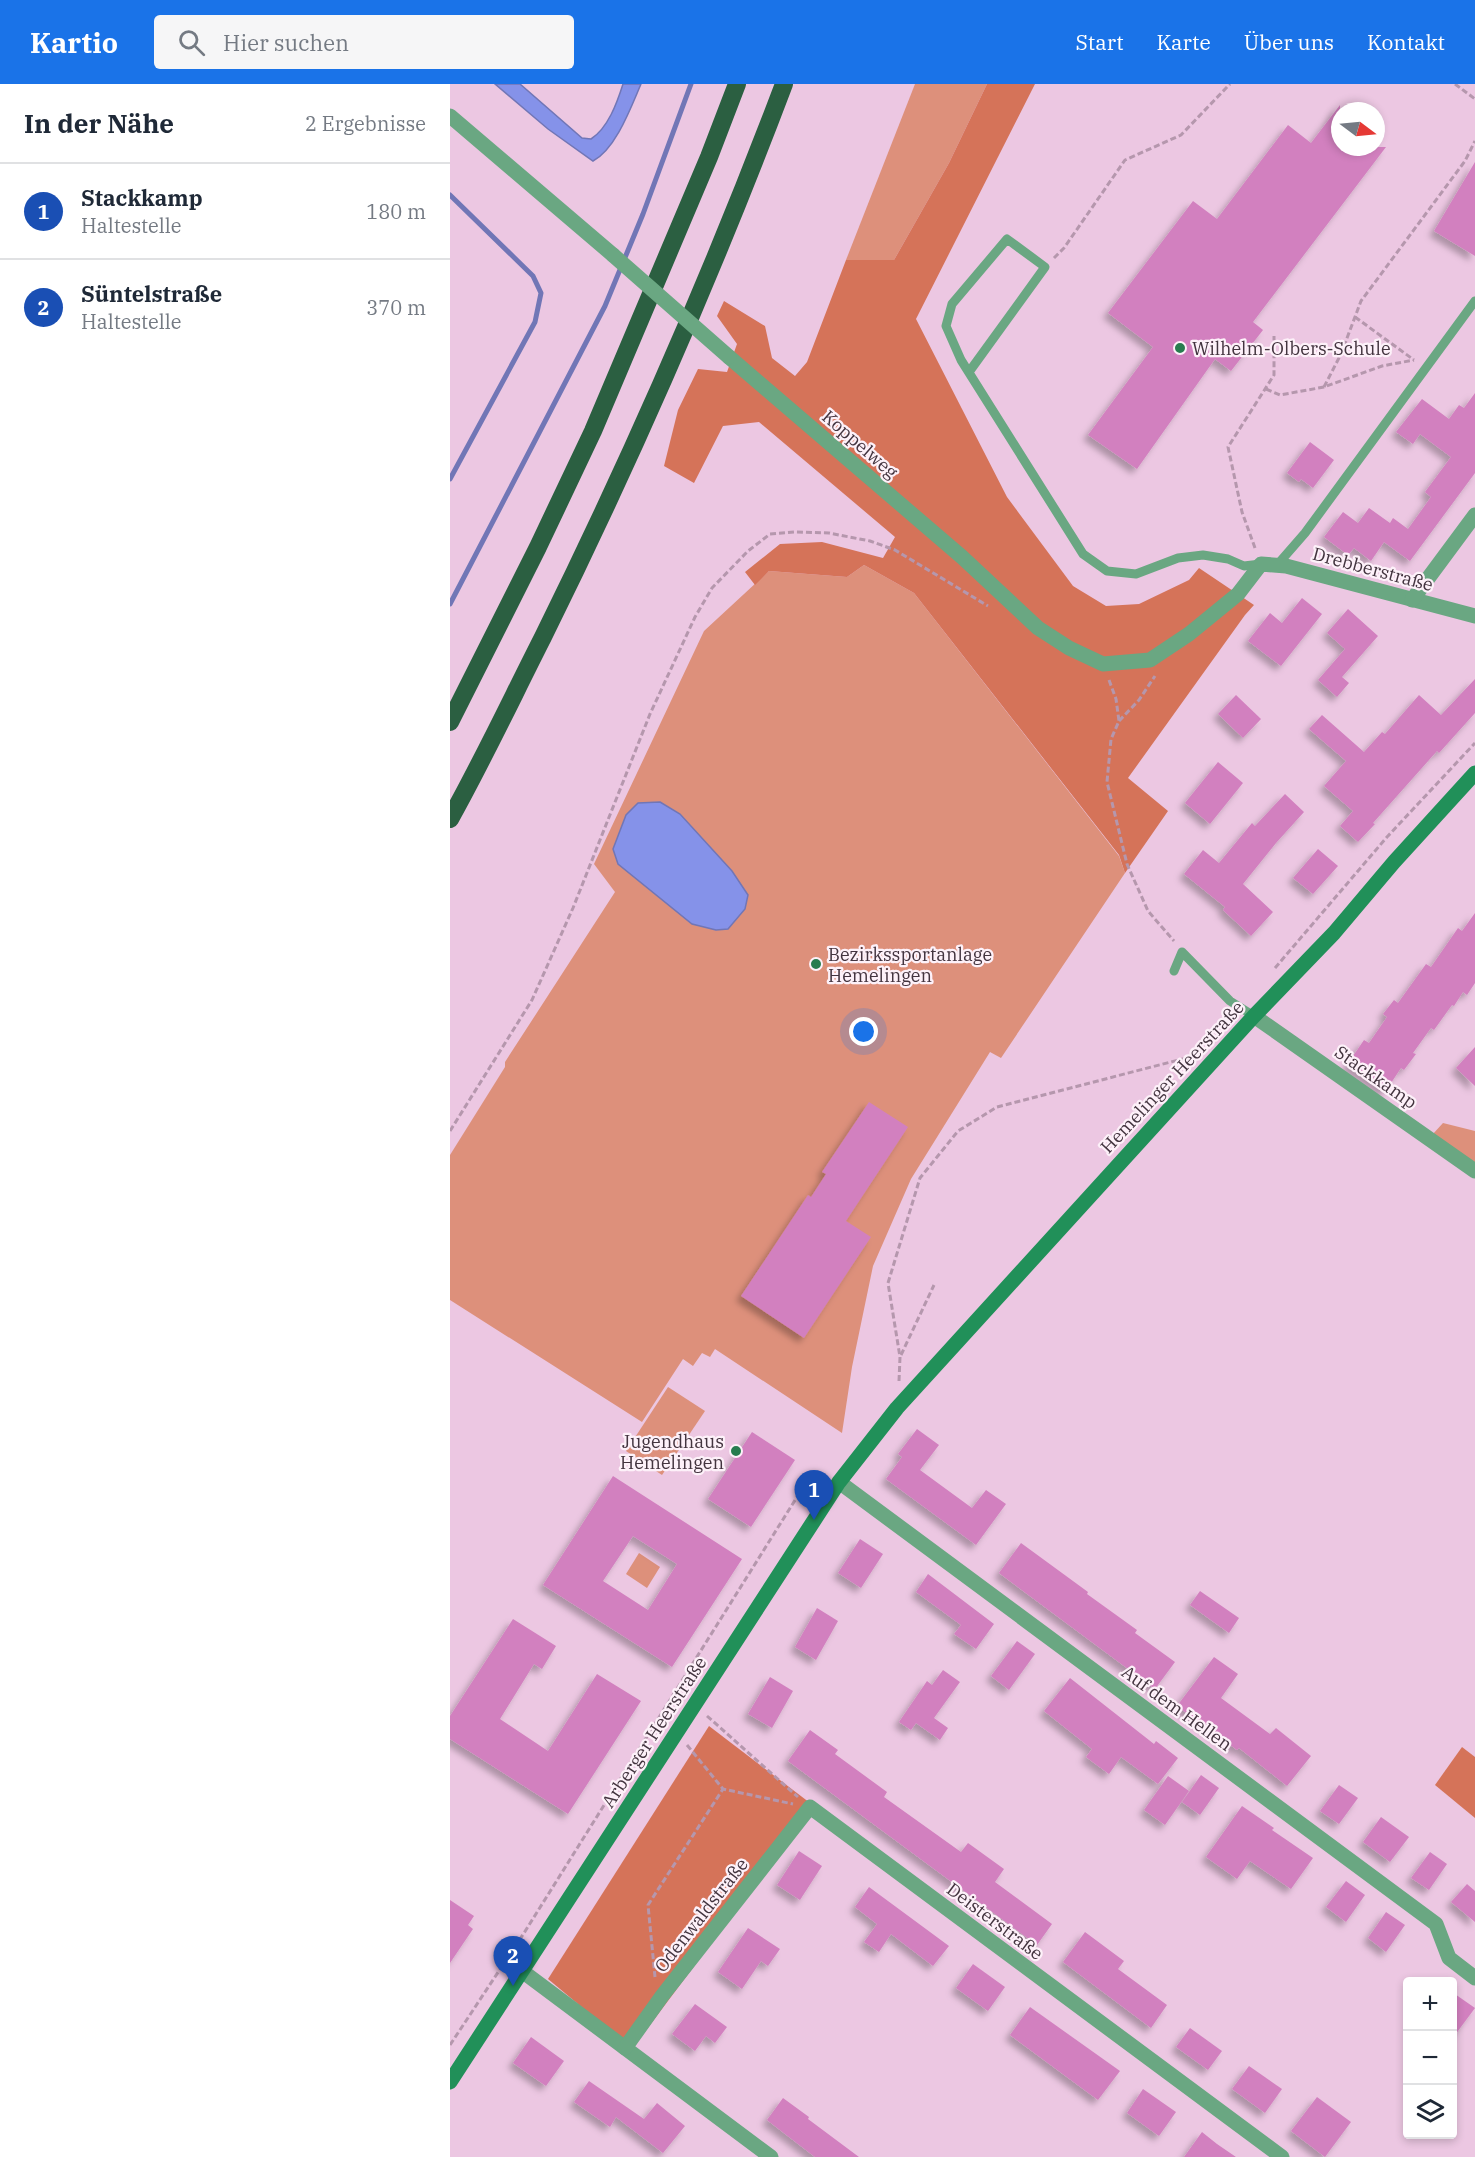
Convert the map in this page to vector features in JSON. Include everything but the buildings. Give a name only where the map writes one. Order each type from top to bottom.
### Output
[{"type":"highway","points":[[450,722],[593,431],[710,157],[737,84]]},
{"type":"highway","points":[[450,819],[572,578],[632,450],[719,250],[784,84]]},
{"type":"main road","name":"Hemelinger Heerstraße","points":[[897,1408],[1216,1058],[1334,933],[1394,862],[1475,773]]},
{"type":"main road","name":"Arberger Heerstraße","points":[[450,2082],[839,1482],[897,1408]]},
{"type":"street","name":"Koppelweg","points":[[450,116],[962,557],[1038,628],[1069,648],[1103,664]]},
{"type":"street","points":[[1412,600],[1475,515]]},
{"type":"street","points":[[1103,664],[1150,660],[1189,634],[1238,594],[1261,564]]},
{"type":"street","name":"Drebberstraße","points":[[1261,564],[1278,564],[1475,616]]},
{"type":"street","name":"Stackkamp","points":[[1254,1017],[1475,1171]]},
{"type":"street","name":"Auf dem Hellen","points":[[839,1482],[1436,1924],[1449,1958],[1475,1978]]},
{"type":"street","name":"Odenwaldstraße","points":[[624,2048],[662,1996],[810,1808]]},
{"type":"street","name":"Deisterstraße","points":[[810,1808],[1282,2157]]},
{"type":"street","points":[[522,1971],[771,2157]]},
{"type":"lane","points":[[969,372],[1045,267],[1007,239],[952,304],[946,326],[961,360],[1083,554],[1107,571],[1136,574],[1178,558],[1203,555],[1228,558],[1244,566],[1261,564]]},
{"type":"lane","points":[[1278,564],[1305,533],[1475,301]]},
{"type":"lane","points":[[1174,971],[1182,952],[1230,1001],[1254,1017]]},
{"type":"path","points":[[1045,267],[1064,248],[1125,160],[1181,135],[1230,84]]},
{"type":"path","points":[[1455,84],[1475,99]]},
{"type":"path","points":[[1324,387],[1341,354],[1361,301],[1466,161],[1475,141]]},
{"type":"path","points":[[1354,317],[1425,368]]},
{"type":"path","points":[[1261,564],[1242,512],[1228,447],[1274,375],[1274,336]]},
{"type":"path","points":[[1266,389],[1280,394],[1324,387],[1382,366],[1414,360]]},
{"type":"path","points":[[450,1131],[532,1000],[573,908],[650,714],[695,617],[712,588],[748,550],[770,534],[829,533],[870,541],[895,550],[993,609]]},
{"type":"path","points":[[1165,650],[1158,671],[1139,700],[1119,722],[1111,739],[1107,782],[1127,864],[1148,911],[1182,952]]},
{"type":"path","points":[[1103,664],[1116,699],[1119,722]]},
{"type":"path","points":[[1272,972],[1387,837],[1475,743]]},
{"type":"path","points":[[897,1408],[900,1357],[888,1283],[920,1179],[958,1131],[997,1107],[1202,1054],[1216,1058]]},
{"type":"path","points":[[900,1357],[934,1285]]},
{"type":"path","points":[[450,2045],[524,1933],[797,1497],[814,1497]]},
{"type":"path","points":[[694,1705],[810,1808]]},
{"type":"path","points":[[676,1733],[723,1789],[810,1808]]},
{"type":"path","points":[[662,1996],[654,1974],[648,1905],[723,1789]]},
{"type":"shaded area","points":[[915,84],[987,84],[949,163],[894,260],[846,260]]},
{"type":"shaded area","points":[[987,84],[1035,84],[916,319],[1007,497],[1073,586],[1106,606],[1139,604],[1189,580],[1199,568],[1254,605],[1128,778],[1168,811],[1125,873],[1119,855],[914,593],[864,565],[847,577],[769,571],[755,585],[745,572],[780,544],[822,542],[883,558],[895,537],[759,422],[723,426],[694,483],[664,466],[678,410],[698,369],[727,372],[737,344],[717,316],[724,301],[765,326],[772,358],[795,376],[807,362],[846,260],[894,260],[949,163]]},
{"type":"shaded area","name":"Bezirkssportanlage Hemelingen","points":[[864,565],[914,593],[1119,856],[1125,873],[1001,1058],[990,1052],[911,1179],[873,1266],[852,1367],[842,1433],[715,1349],[710,1357],[702,1353],[693,1366],[683,1359],[642,1422],[450,1300],[450,1155],[505,1067],[505,1062],[615,892],[594,864],[704,631],[769,571],[847,577]]},
{"type":"shaded area","points":[[1443,1123],[1475,1131],[1475,1165],[1432,1135]]},
{"type":"shaded area","points":[[668,1387],[705,1411],[662,1475],[626,1451]]},
{"type":"shaded area","points":[[639,1553],[660,1567],[647,1588],[626,1574]]},
{"type":"shaded area","points":[[709,1726],[814,1806],[632,2049],[548,1979]]},
{"type":"shaded area","points":[[1462,1747],[1475,1757],[1475,1818],[1435,1785]]},
{"type":"water","points":[[495,84],[520,84],[582,138],[591,139],[607,122],[623,84],[641,84],[616,137],[609,147],[593,161],[548,129]]},
{"type":"water","points":[[660,802],[680,814],[732,871],[748,895],[745,909],[728,929],[716,930],[692,924],[618,864],[613,849],[626,815],[638,803]]},
{"type":"waterway","points":[[450,604],[605,306],[643,214],[691,84]]},
{"type":"waterway","points":[[450,195],[533,276],[541,293],[535,322],[450,479]]},
{"type":"place","name":"Wilhelm-Olbers-Schule","points":[[1180,348]]},
{"type":"place","name":"Bezirkssportanlage Hemelingen","points":[[816,964]]},
{"type":"place","name":"Jugendhaus Hemelingen","points":[[736,1451]]},
{"type":"place","name":"Stackkamp","points":[[814,1520]]},
{"type":"place","name":"Süntelstraße","points":[[513,1986]]}]
